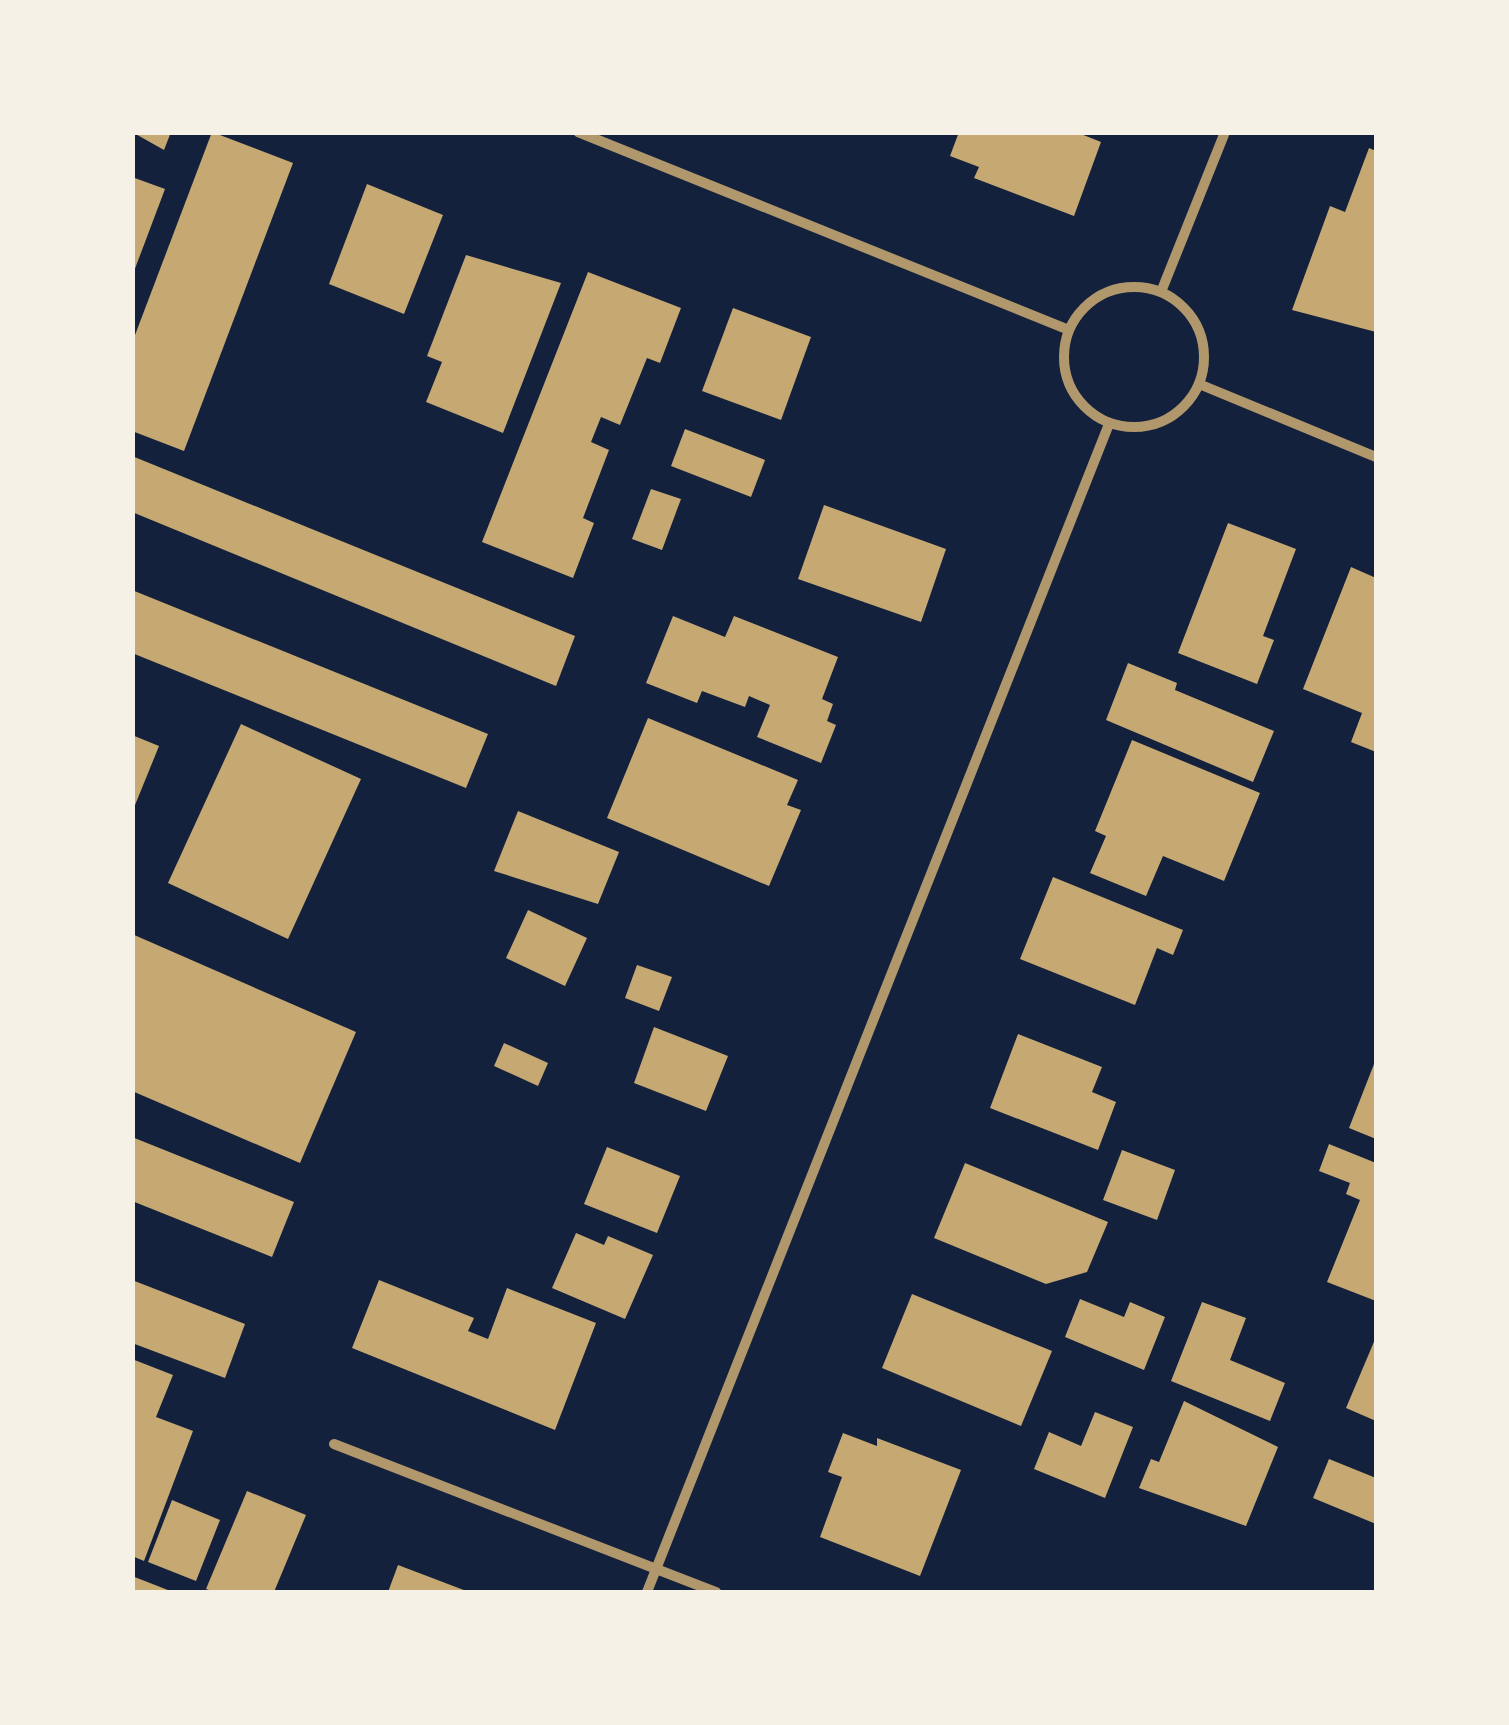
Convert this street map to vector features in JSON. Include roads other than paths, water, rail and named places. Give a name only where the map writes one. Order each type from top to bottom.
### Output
[{"type":"street","points":[[578,132],[1069,330]]},
{"type":"street","points":[[1162,292],[1225,132]]},
{"type":"street","points":[[1140,286],[1162,292],[1180,303],[1203,341],[1199,384],[1172,418],[1152,426],[1109,424],[1074,395],[1064,353],[1069,330],[1097,297],[1140,286]]},
{"type":"street","points":[[1199,384],[1376,457]]},
{"type":"street","points":[[647,1592],[1109,424]]},
{"type":"street","points":[[334,1444],[716,1592]]}]
